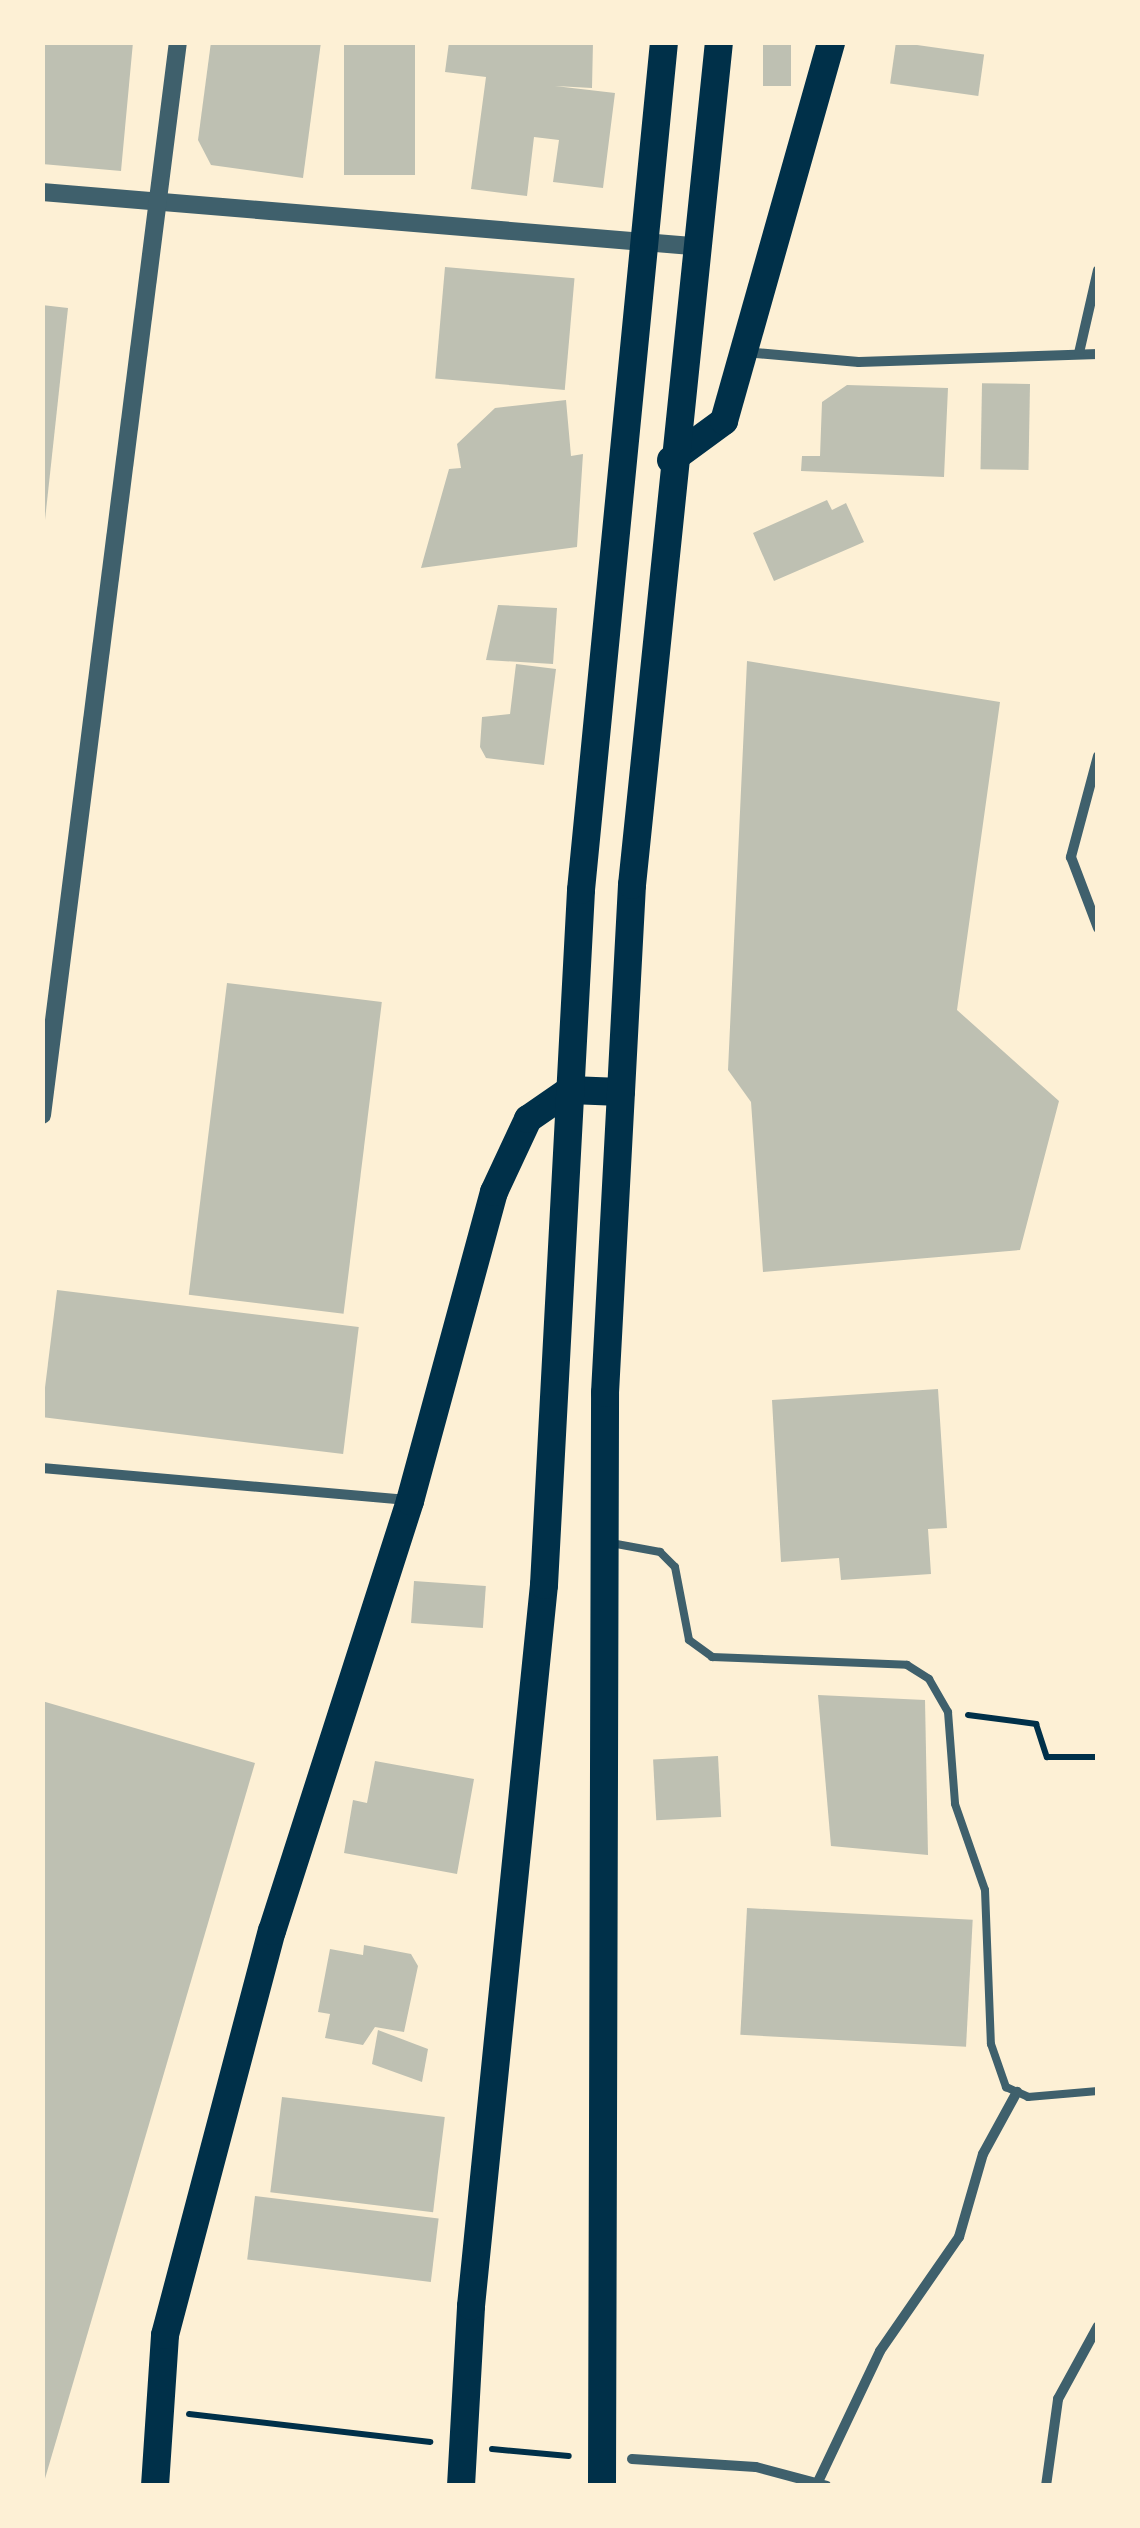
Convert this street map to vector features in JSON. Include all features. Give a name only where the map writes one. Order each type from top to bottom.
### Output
[{"type":"highway","points":[[461,2486],[544,1585],[570,1090],[640,239],[664,42]]},
{"type":"highway","points":[[603,2472],[604,1542],[621,1092],[672,460],[692,246],[719,42]]},
{"type":"highway","points":[[672,460],[724,421],[831,42]]},
{"type":"highway","points":[[154,2486],[165,2335],[272,1931],[410,1501],[494,1192],[528,1119],[570,1090],[621,1092]]},
{"type":"street","points":[[42,1115],[178,42]]},
{"type":"street","points":[[42,192],[692,246]]},
{"type":"street","points":[[1079,353],[1098,270]]},
{"type":"street","points":[[744,352],[858,362],[1098,354]]},
{"type":"street","points":[[1098,756],[1071,857],[1098,928]]},
{"type":"street","points":[[42,1468],[410,1501]]},
{"type":"street","points":[[632,2459],[756,2466],[820,2484],[880,2352],[959,2237],[983,2154],[1017,2092]]},
{"type":"street","points":[[1046,2486],[1058,2398],[1098,2326]]},
{"type":"lane","points":[[604,1542],[660,1552],[675,1567],[689,1640],[712,1658],[907,1665],[929,1679],[948,1712],[955,1804],[985,1890],[991,2044],[1006,2087],[1017,2092],[1098,2091]]},
{"type":"path","points":[[948,1712],[1036,1724],[1047,1757],[1098,1757]]},
{"type":"path","points":[[158,2410],[462,2446],[603,2472]]},
{"type":"building","points":[[42,42],[133,42],[121,171],[42,164]]},
{"type":"building","points":[[211,42],[321,42],[303,178],[211,165],[198,140]]},
{"type":"building","points":[[344,42],[415,42],[415,175],[344,175]]},
{"type":"building","points":[[449,42],[593,42],[592,88],[555,86],[615,93],[603,188],[553,182],[559,140],[534,137],[527,196],[471,189],[486,77],[445,72]]},
{"type":"building","points":[[763,42],[791,42],[791,86],[763,86]]},
{"type":"building","points":[[896,42],[984,54],[978,96],[890,84]]},
{"type":"building","points":[[445,267],[575,278],[565,390],[435,379]]},
{"type":"building","points":[[42,305],[68,308],[45,520],[42,520]]},
{"type":"building","points":[[982,383],[1030,384],[1028,470],[981,469]]},
{"type":"building","points":[[847,385],[948,388],[944,477],[801,471],[802,456],[820,456],[822,402]]},
{"type":"building","points":[[566,400],[571,456],[583,454],[577,547],[421,568],[449,469],[461,468],[457,444],[495,408]]},
{"type":"building","points":[[827,500],[832,510],[846,503],[864,542],[774,581],[753,533]]},
{"type":"building","points":[[498,605],[557,608],[553,664],[486,660]]},
{"type":"building","points":[[747,661],[1000,702],[957,1010],[1059,1101],[1020,1250],[763,1272],[751,1102],[728,1070]]},
{"type":"building","points":[[516,664],[556,669],[544,765],[486,758],[480,747],[482,717],[510,714]]},
{"type":"building","points":[[227,983],[382,1002],[344,1314],[189,1295]]},
{"type":"building","points":[[57,1290],[359,1327],[343,1454],[42,1417]]},
{"type":"building","points":[[938,1389],[947,1528],[928,1529],[931,1574],[841,1580],[839,1558],[781,1562],[772,1400]]},
{"type":"building","points":[[414,1581],[486,1586],[483,1628],[411,1623]]},
{"type":"building","points":[[818,1695],[925,1700],[928,1855],[831,1846]]},
{"type":"building","points":[[42,1701],[255,1763],[44,2482],[42,2482]]},
{"type":"building","points":[[718,1756],[721,1817],[656,1820],[653,1759]]},
{"type":"building","points":[[375,1761],[474,1779],[457,1874],[344,1853],[353,1800],[367,1803]]},
{"type":"building","points":[[747,1908],[973,1920],[966,2047],[740,2035]]},
{"type":"building","points":[[364,1945],[411,1954],[418,1966],[404,2032],[375,2027],[363,2045],[325,2038],[330,2014],[318,2012],[330,1949],[363,1955]]},
{"type":"building","points":[[378,2030],[428,2049],[422,2082],[372,2064]]},
{"type":"building","points":[[282,2097],[445,2117],[433,2212],[270,2192]]},
{"type":"building","points":[[255,2196],[439,2219],[431,2282],[247,2260]]}]
